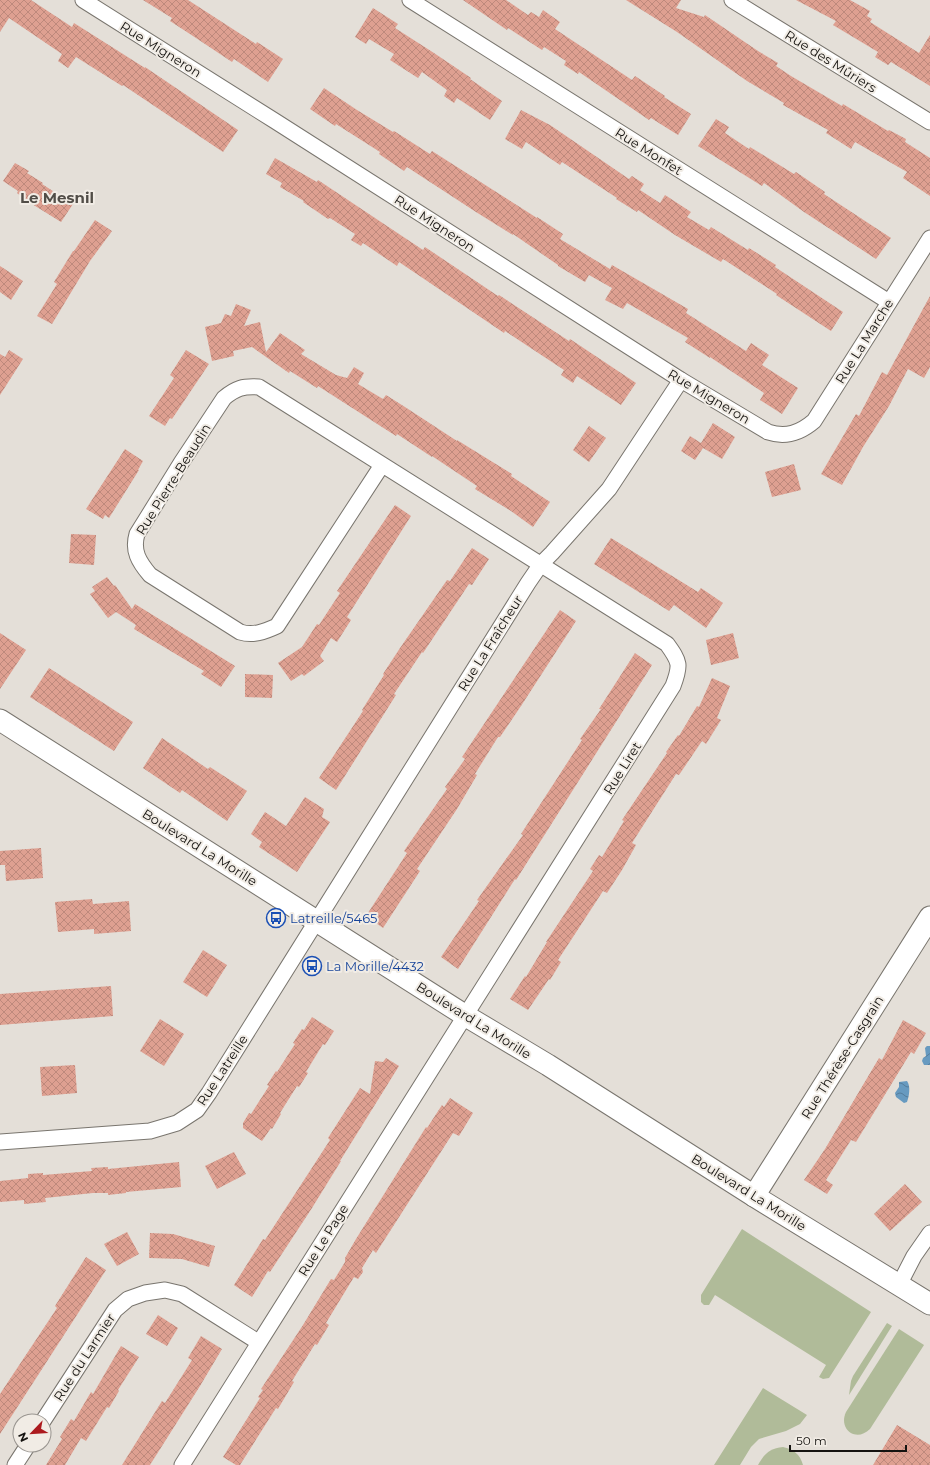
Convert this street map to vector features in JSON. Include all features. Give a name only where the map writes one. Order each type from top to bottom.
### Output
[{"type":"street","name":"Rue Migneron","points":[[83,0],[275,120],[681,380],[768,432],[777,435],[790,434]]},
{"type":"street","name":"Rue Monfet","points":[[410,0],[889,302]]},
{"type":"street","name":"Rue des Mûriers","points":[[732,0],[930,122]]},
{"type":"street","name":"Rue La Marche","points":[[790,434],[805,428],[814,421],[930,238]]},
{"type":"street","name":"Rue La Fraîcheur","points":[[316,920],[541,564],[609,489],[681,380]]},
{"type":"street","name":"Rue Pierre-Beaudin","points":[[382,465],[276,626],[264,632],[248,634],[240,632],[150,575],[140,564],[135,542],[137,534],[224,398],[234,390],[246,386],[258,387],[541,564]]},
{"type":"street","name":"Rue Liret","points":[[466,1016],[673,686],[679,671],[676,657],[667,644],[541,564]]},
{"type":"street","name":"Boulevard La Morille","points":[[0,720],[466,1016],[548,1065],[754,1196],[930,1304]]},
{"type":"street","name":"Rue Thérèse-Casgrain","points":[[754,1196],[930,917]]},
{"type":"street","name":"Rue Latreille","points":[[0,1142],[150,1131],[177,1123],[197,1110],[316,920]]},
{"type":"street","name":"Rue Le Page","points":[[182,1465],[258,1342],[466,1016]]},
{"type":"street","points":[[899,1285],[914,1256],[930,1234]]},
{"type":"street","name":"Rue du Larmier","points":[[48,1413],[114,1310],[128,1299],[145,1293],[165,1290],[182,1294],[258,1342]]},
{"type":"street","points":[[15,1465],[23,1453]]},
{"type":"green space","points":[[742,1229],[871,1312],[829,1378],[823,1379],[819,1377],[826,1365],[715,1295],[709,1305],[704,1305],[701,1302],[701,1295]]},
{"type":"green space","points":[[887,1323],[892,1326],[849,1395],[853,1376]]},
{"type":"green space","points":[[899,1329],[924,1345],[870,1429],[859,1435],[854,1434],[846,1429],[844,1424],[846,1412]]},
{"type":"green space","points":[[763,1388],[807,1415],[800,1424],[786,1431],[759,1439],[751,1447],[740,1465],[714,1465]]},
{"type":"green space","points":[[783,1447],[796,1453],[803,1465],[758,1465],[768,1452]]},
{"type":"water","points":[[930,1046],[930,1065],[924,1065],[922,1061],[926,1056],[925,1048]]},
{"type":"water","points":[[907,1081],[909,1086],[909,1094],[907,1102],[904,1103],[896,1097],[895,1093],[899,1087],[899,1082]]},
{"type":"building","points":[[0,0],[31,0],[72,27],[74,23],[145,67],[238,130],[223,152],[123,85],[122,86],[76,57],[68,68],[58,61],[62,54],[9,18],[0,32]]},
{"type":"building","points":[[143,0],[188,0],[256,44],[257,42],[283,59],[268,82],[234,59],[232,62],[170,21],[172,18]]},
{"type":"building","points":[[463,0],[506,0],[528,15],[531,12],[539,17],[543,10],[560,22],[555,29],[632,80],[635,76],[691,114],[678,135],[651,118],[649,120],[579,72],[578,74],[564,65],[566,61],[544,47],[542,50],[508,28],[507,30]]},
{"type":"building","points":[[626,0],[681,0],[676,8],[704,17],[705,15],[778,63],[776,66],[791,76],[842,106],[843,104],[888,131],[889,130],[906,139],[905,142],[930,158],[930,196],[903,178],[907,172],[855,142],[851,149],[826,133],[828,130],[783,105],[784,103],[747,81],[677,32]]},
{"type":"building","points":[[796,0],[850,0],[870,11],[867,16],[872,19],[870,22],[919,53],[930,35],[930,86],[891,62],[888,65],[875,57],[878,52],[833,25],[836,21]]},
{"type":"building","points":[[373,8],[398,24],[395,28],[471,78],[470,79],[502,101],[490,120],[457,98],[454,103],[444,96],[447,90],[422,72],[418,78],[390,60],[394,54],[369,39],[366,44],[355,37]]},
{"type":"building","points":[[324,88],[357,110],[430,154],[432,151],[537,217],[563,234],[560,239],[610,269],[612,265],[688,309],[686,313],[746,351],[751,343],[769,355],[762,365],[798,388],[782,414],[760,400],[764,393],[685,342],[688,338],[627,303],[623,309],[605,300],[612,288],[589,275],[585,282],[558,266],[513,234],[407,167],[404,171],[379,154],[380,152],[336,124],[335,126],[310,109]]},
{"type":"building","points":[[521,110],[550,125],[629,179],[632,176],[644,184],[640,190],[660,203],[665,195],[691,212],[687,217],[709,230],[711,227],[748,250],[749,248],[843,312],[831,331],[723,259],[721,262],[675,235],[638,210],[637,212],[616,199],[617,198],[562,162],[560,165],[526,142],[522,149],[505,139]]},
{"type":"building","points":[[716,119],[729,127],[725,133],[749,149],[750,147],[794,174],[796,172],[825,192],[824,194],[891,238],[876,259],[804,212],[764,183],[762,186],[698,146]]},
{"type":"building","points":[[275,158],[317,182],[318,180],[423,250],[425,247],[498,296],[499,295],[569,341],[570,339],[636,383],[621,405],[577,376],[573,383],[561,375],[564,370],[505,331],[504,333],[399,262],[397,266],[363,243],[361,246],[351,240],[355,234],[330,218],[328,219],[303,202],[304,201],[280,187],[282,183],[266,174]]},
{"type":"building","points":[[15,163],[29,171],[27,173],[43,183],[42,184],[73,204],[61,222],[32,204],[17,193],[18,191],[3,181]]},
{"type":"building","points":[[95,220],[112,231],[90,261],[52,324],[37,316],[57,284],[54,282],[73,251]]},
{"type":"building","points":[[0,266],[23,281],[11,300],[0,292]]},
{"type":"building","points":[[930,296],[930,367],[924,378],[908,369],[889,406],[863,447],[842,485],[821,474],[856,414],[859,416],[882,372],[887,375]]},
{"type":"building","points":[[236,304],[251,310],[244,326],[260,322],[266,352],[280,333],[305,350],[301,354],[336,375],[347,378],[354,367],[364,373],[358,384],[383,399],[386,395],[457,441],[512,474],[511,476],[550,502],[533,527],[511,511],[475,489],[477,486],[432,456],[397,434],[396,436],[318,386],[317,388],[290,371],[289,373],[252,347],[233,351],[234,356],[212,361],[205,327],[221,323],[225,314],[231,316]]},
{"type":"building","points":[[9,350],[23,359],[0,395],[0,354],[5,357]]},
{"type":"building","points":[[186,350],[209,364],[172,419],[170,418],[165,426],[149,416],[174,378],[170,375]]},
{"type":"building","points":[[713,423],[735,437],[722,459],[703,448],[695,460],[681,451],[690,436],[701,443]]},
{"type":"building","points":[[589,426],[606,438],[589,462],[573,450]]},
{"type":"building","points":[[125,449],[143,461],[109,518],[105,515],[103,519],[86,509]]},
{"type":"building","points":[[794,464],[801,490],[772,497],[765,472]]},
{"type":"building","points":[[395,505],[411,516],[347,617],[351,620],[337,642],[331,638],[320,656],[324,661],[304,676],[302,674],[291,681],[278,663],[302,647],[317,624],[319,625],[340,593],[337,591]]},
{"type":"building","points":[[71,534],[96,535],[94,565],[69,563]]},
{"type":"building","points":[[611,538],[698,592],[701,588],[723,603],[706,628],[674,605],[669,611],[594,564]]},
{"type":"building","points":[[472,548],[489,559],[472,585],[469,584],[394,694],[396,695],[336,790],[319,778],[363,711],[362,710],[384,675],[383,674],[400,648],[447,580],[450,581]]},
{"type":"building","points":[[107,577],[114,586],[115,585],[132,609],[135,604],[235,666],[221,687],[201,674],[204,671],[134,629],[136,625],[116,612],[108,618],[90,594],[95,591],[92,587]]},
{"type":"building","points":[[560,610],[576,621],[521,706],[500,737],[498,737],[475,774],[477,775],[457,809],[417,869],[420,871],[383,928],[366,916],[407,853],[404,851],[447,789],[445,787],[465,759],[462,757]]},
{"type":"building","points":[[0,633],[26,650],[0,689]]},
{"type":"building","points":[[733,633],[739,658],[711,665],[706,640]]},
{"type":"building","points":[[635,653],[652,665],[458,969],[441,957],[479,901],[477,900],[523,835],[521,834],[582,740],[580,739],[601,709],[599,709]]},
{"type":"building","points":[[49,668],[133,722],[114,751],[30,697]]},
{"type":"building","points":[[245,674],[273,675],[272,698],[245,697]]},
{"type":"building","points":[[712,678],[730,686],[717,718],[721,720],[706,744],[702,741],[679,775],[676,774],[632,843],[636,845],[622,870],[607,893],[603,891],[558,960],[561,962],[550,980],[549,979],[528,1010],[510,999],[525,976],[526,977],[546,942],[593,871],[590,869],[599,855],[602,857],[624,821],[622,820],[667,753],[666,752],[678,735],[679,736],[697,706],[699,707]]},
{"type":"building","points":[[162,738],[208,769],[210,767],[247,791],[227,821],[182,790],[180,793],[143,768]]},
{"type":"building","points":[[305,797],[324,809],[322,817],[330,822],[297,872],[259,847],[262,842],[251,834],[265,812],[286,826]]},
{"type":"building","points":[[41,848],[43,878],[6,881],[5,865],[0,865],[0,851]]},
{"type":"building","points":[[92,899],[93,904],[129,901],[131,931],[94,934],[94,929],[58,932],[55,902]]},
{"type":"building","points":[[203,950],[227,965],[207,997],[183,982]]},
{"type":"building","points":[[111,986],[113,1016],[0,1025],[0,994]]},
{"type":"building","points":[[312,1017],[334,1031],[325,1045],[323,1044],[306,1072],[308,1073],[299,1087],[297,1086],[272,1129],[271,1128],[262,1141],[243,1128],[243,1123],[249,1113],[251,1114],[269,1086],[267,1085],[295,1044],[293,1043],[302,1029],[304,1030]]},
{"type":"building","points":[[160,1019],[184,1034],[164,1066],[140,1051]]},
{"type":"building","points":[[903,1020],[926,1033],[914,1054],[911,1052],[856,1142],[851,1140],[826,1180],[833,1185],[827,1194],[804,1180],[825,1149],[879,1058],[882,1060]]},
{"type":"building","points":[[386,1058],[399,1066],[312,1208],[270,1272],[268,1271],[252,1297],[234,1285],[263,1239],[265,1240],[330,1140],[328,1138],[360,1088],[370,1094],[375,1061],[383,1062]]},
{"type":"building","points":[[75,1065],[77,1093],[42,1096],[40,1067]]},
{"type":"building","points":[[450,1098],[473,1113],[459,1136],[453,1133],[376,1253],[373,1250],[362,1268],[363,1272],[358,1279],[354,1277],[326,1323],[329,1325],[317,1345],[315,1344],[292,1381],[294,1382],[278,1409],[276,1408],[240,1465],[236,1465],[223,1457],[260,1398],[258,1397],[263,1390],[261,1389],[331,1279],[334,1280],[356,1239],[426,1127],[427,1128],[442,1105],[444,1107]]},
{"type":"building","points":[[234,1152],[246,1174],[217,1189],[205,1166]]},
{"type":"building","points":[[179,1162],[181,1187],[108,1195],[108,1193],[93,1193],[45,1198],[46,1202],[24,1204],[24,1200],[0,1202],[0,1181],[28,1178],[28,1174],[43,1173],[43,1175],[92,1171],[91,1168],[108,1167],[108,1169]]},
{"type":"building","points":[[905,1184],[922,1202],[890,1231],[874,1214]]},
{"type":"building","points":[[127,1232],[139,1254],[117,1266],[104,1244]]},
{"type":"building","points":[[150,1233],[173,1234],[215,1246],[209,1267],[182,1259],[149,1258]]},
{"type":"building","points":[[86,1257],[106,1270],[14,1413],[12,1413],[12,1415],[0,1434],[0,1394],[57,1308],[55,1306]]},
{"type":"building","points":[[158,1315],[178,1328],[167,1346],[146,1334]]},
{"type":"building","points":[[201,1336],[222,1349],[200,1386],[150,1465],[122,1465],[162,1401],[165,1403],[192,1360],[188,1358]]},
{"type":"building","points":[[121,1346],[139,1357],[118,1390],[119,1391],[109,1408],[107,1407],[86,1441],[81,1438],[65,1465],[46,1465],[62,1439],[60,1437],[71,1419],[74,1421],[91,1392],[93,1394]]},
{"type":"building","points":[[897,1425],[930,1445],[930,1465],[873,1465]]},
{"type":"place","name":"Latreille/5465","points":[[276,918]]},
{"type":"place","name":"La Morille/4432","points":[[312,966]]},
{"type":"district","name":"Le Mesnil","points":[[57,198]]}]
